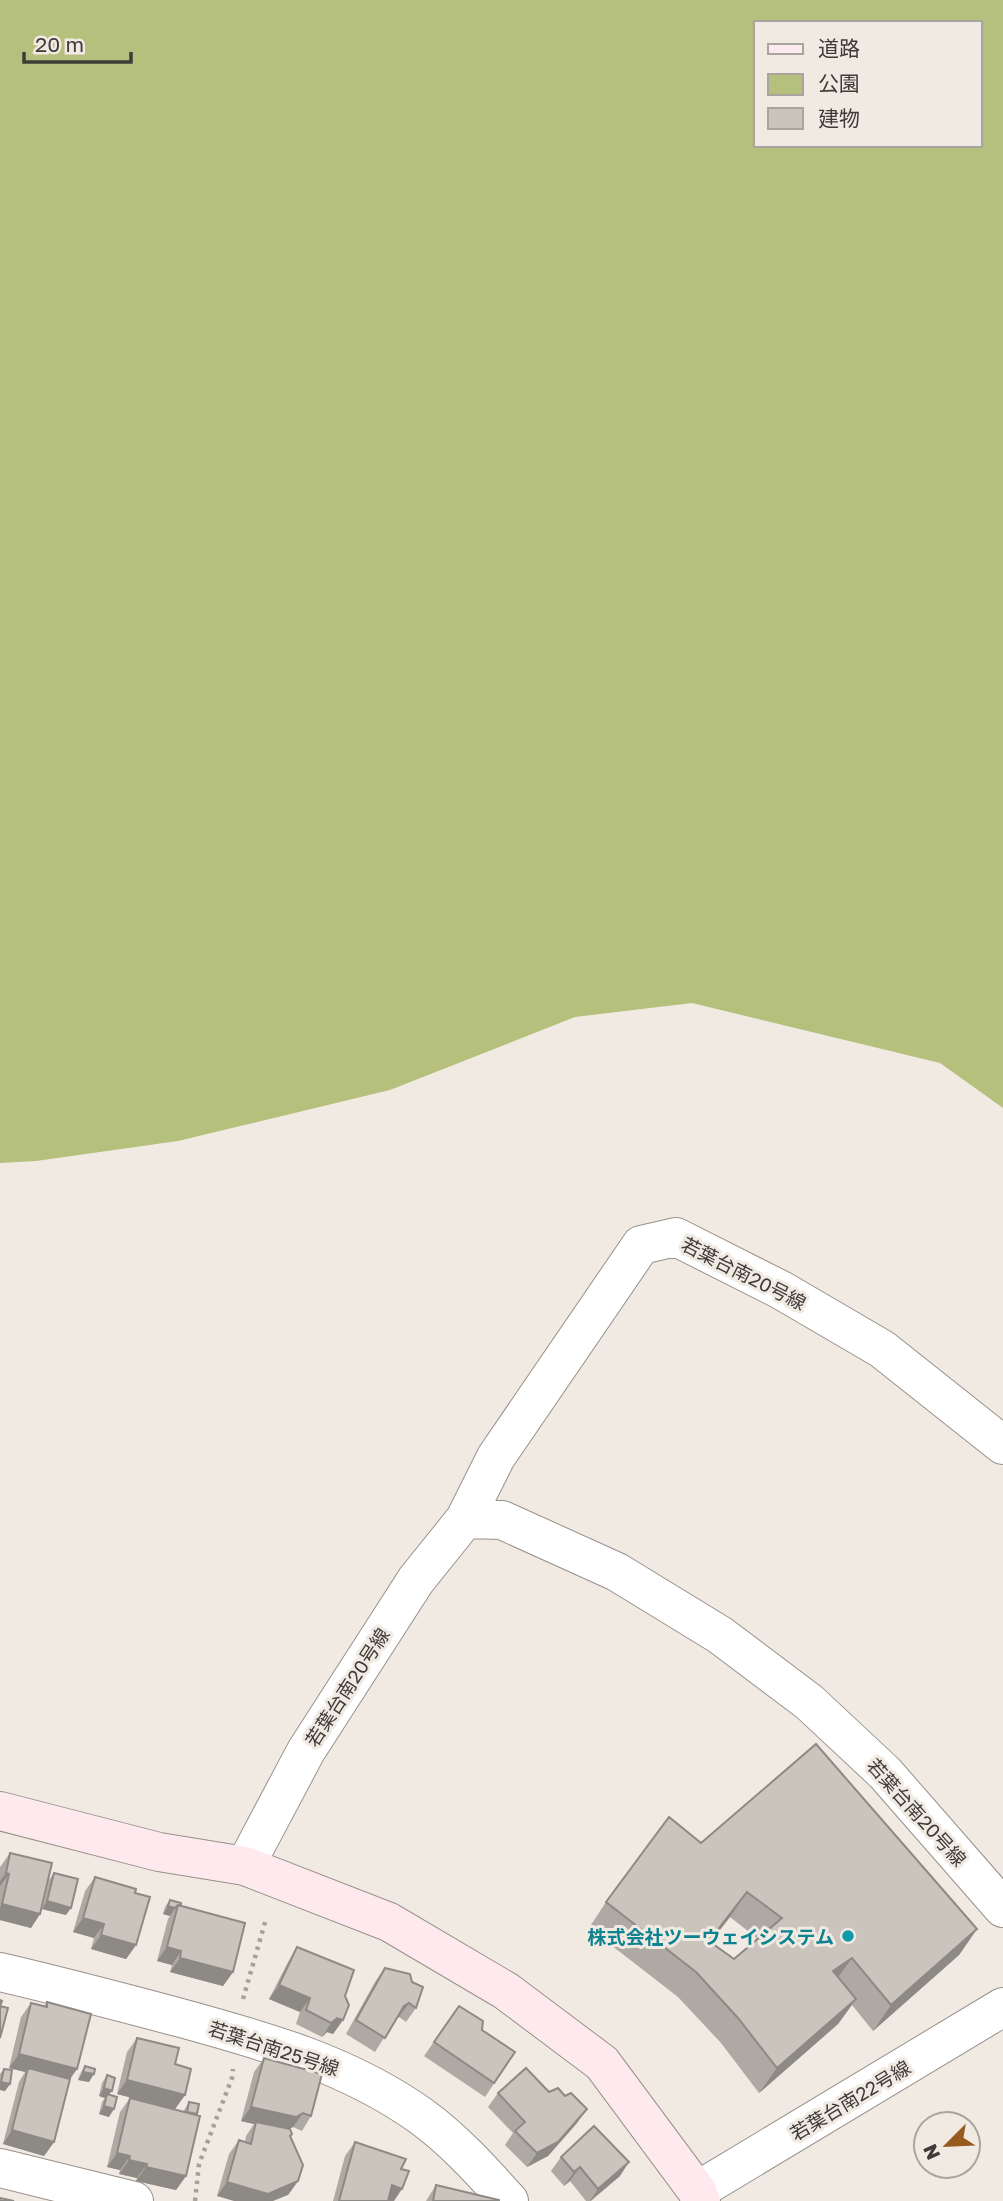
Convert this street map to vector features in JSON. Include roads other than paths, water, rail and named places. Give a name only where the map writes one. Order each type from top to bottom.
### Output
[{"type":"street","name":"若葉台南20号線","points":[[245,1866],[306,1751],[416,1580],[465,1519],[496,1457],[640,1245],[676,1237],[781,1290],[882,1349],[1003,1445]]},
{"type":"street","name":"若葉台南20号線","points":[[465,1519],[502,1520],[617,1572],[720,1635],[809,1702],[885,1773],[1003,1908]]},
{"type":"street","points":[[0,1811],[159,1852],[245,1866],[389,1922],[506,1991],[602,2063],[699,2196]]},
{"type":"street","name":"若葉台南25号線","points":[[0,1972],[240,2034],[302,2054],[355,2076],[422,2117],[462,2150],[509,2201]]},
{"type":"street","name":"若葉台南22号線","points":[[699,2196],[1003,2007]]},
{"type":"street","points":[[0,2168],[134,2201]]},
{"type":"place","name":"株式会社ツーウェイシステム","points":[[848,1936]]}]
